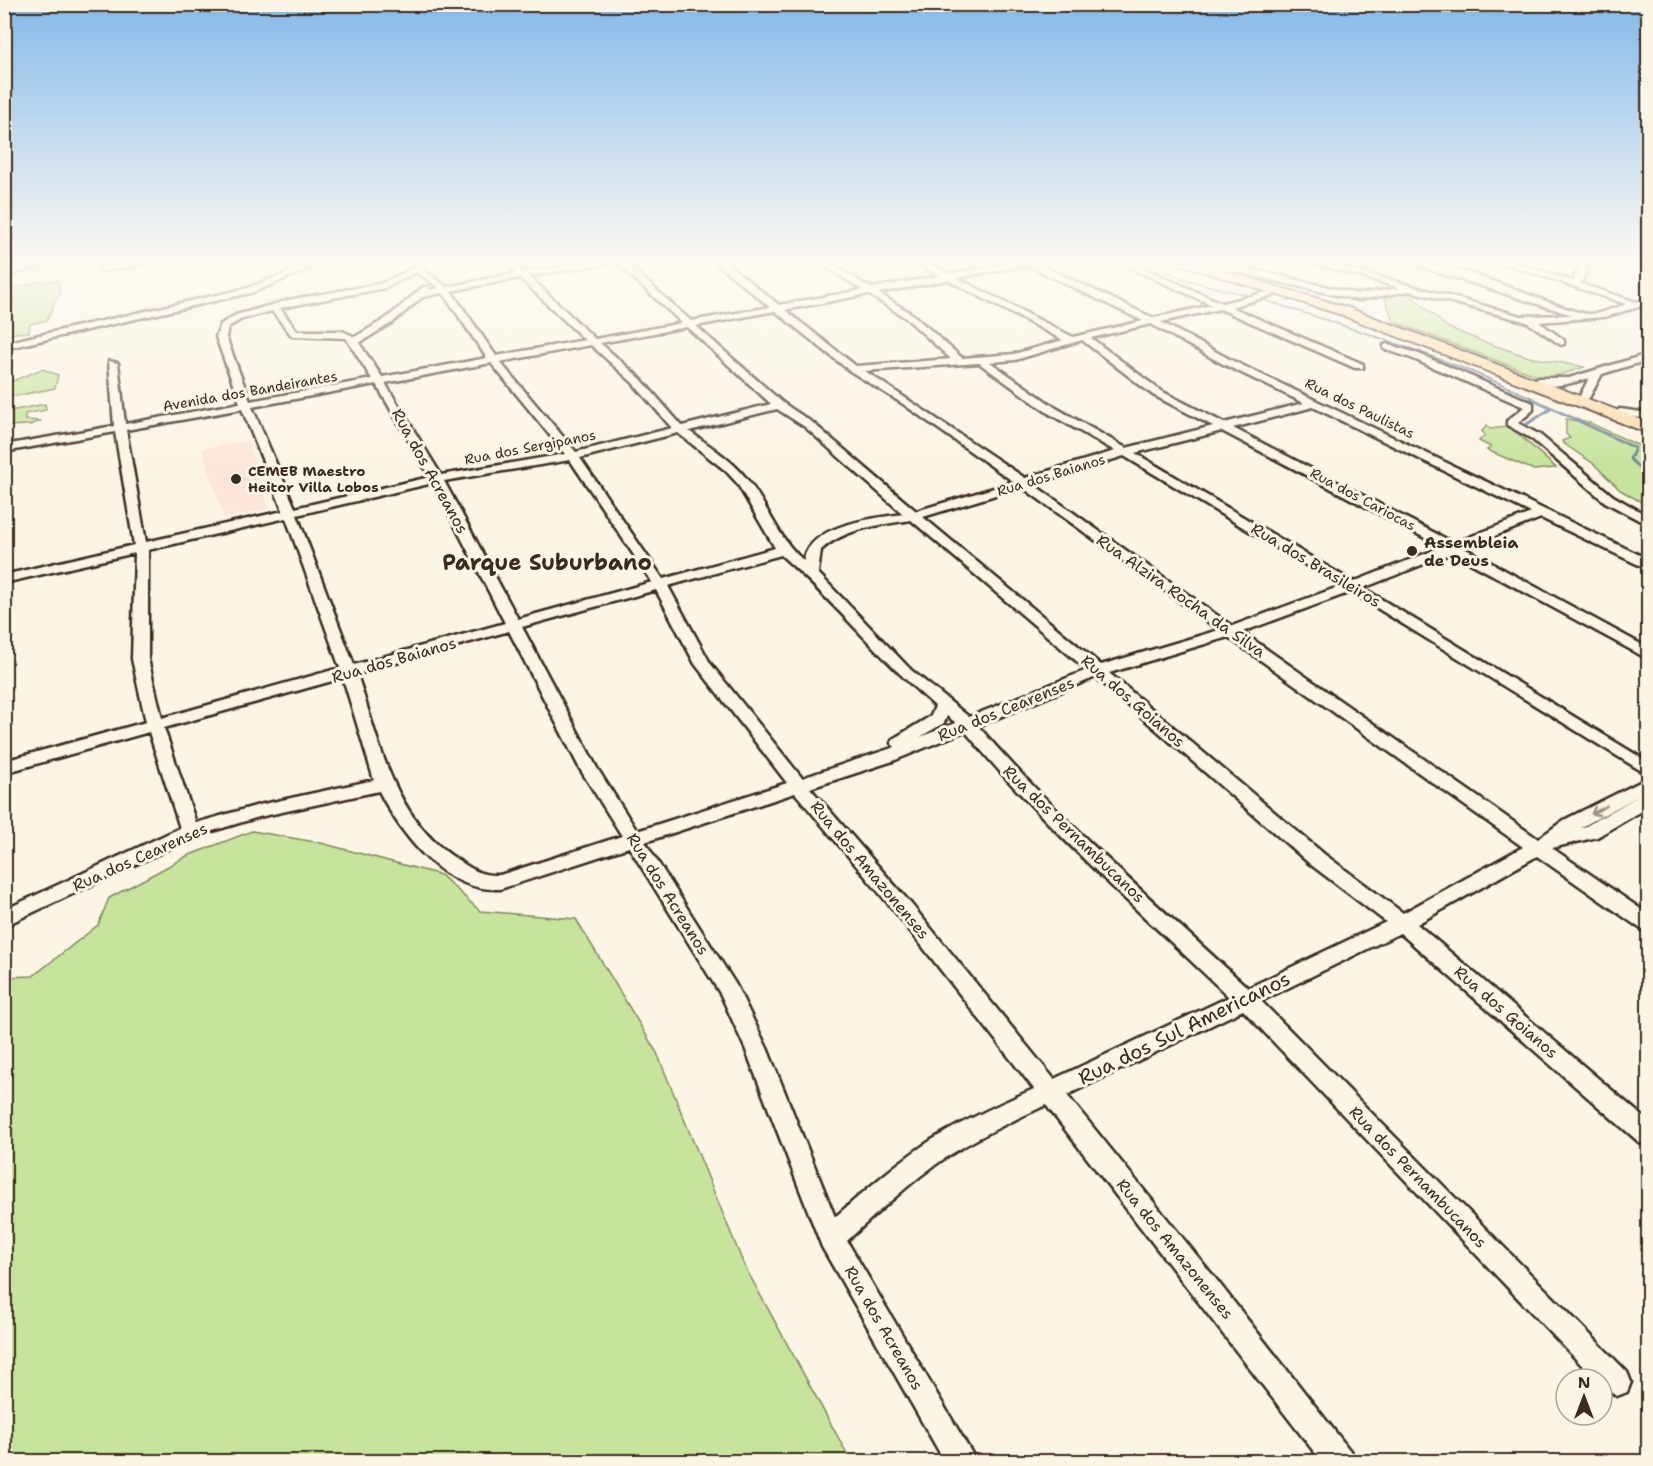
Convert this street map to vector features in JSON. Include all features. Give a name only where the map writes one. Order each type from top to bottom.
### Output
[{"type":"highway","points":[[1394,330],[1648,428]]},
{"type":"highway","points":[[1405,330],[1648,423]]},
{"type":"street","points":[[4,346],[76,330]]},
{"type":"street","points":[[223,330],[221,338],[291,512],[349,673],[384,784]]},
{"type":"street","points":[[290,330],[296,334],[342,334],[355,341],[373,330]]},
{"type":"street","name":"Rua dos Amazonenses","points":[[471,330],[573,456],[659,583],[703,664],[735,708],[800,784],[847,845],[904,909],[1206,1287],[1341,1461]]},
{"type":"street","name":"Rua dos Pernambucanos","points":[[580,330],[637,381],[678,429],[730,468],[742,481],[783,550],[812,574],[906,673],[968,724],[1012,777],[1054,820],[1244,998],[1617,1382]]},
{"type":"street","name":"Avenida dos Bandeirantes","points":[[4,448],[247,406],[653,330]]},
{"type":"street","name":"Rua dos Goianos","points":[[694,330],[780,405],[809,425],[973,564],[1300,845],[1402,923],[1648,1136]]},
{"type":"street","name":"Rua Alzira Rocha da Silva","points":[[805,330],[854,369],[907,402],[1024,483],[1231,631],[1544,844],[1648,924]]},
{"type":"street","points":[[927,330],[959,361]]},
{"type":"street","points":[[1052,330],[1071,340]]},
{"type":"street","points":[[854,369],[983,361],[1033,354],[1071,340],[1112,330]]},
{"type":"street","name":"Rua dos Paulistas","points":[[1170,330],[1227,362],[1648,564]]},
{"type":"street","points":[[1278,330],[1359,366]]},
{"type":"street","points":[[1545,330],[1561,342]]},
{"type":"street","name":"Rua dos Cariocas","points":[[1083,337],[1142,383],[1454,548],[1648,654]]},
{"type":"street","name":"Rua dos Acreanos","points":[[355,341],[437,479],[589,769],[729,991],[756,1048],[831,1238],[959,1457]]},
{"type":"street","points":[[1387,347],[1415,356],[1529,405],[1530,408],[1511,423],[1536,437],[1609,499],[1648,521]]},
{"type":"street","points":[[1537,381],[1576,379],[1648,357]]},
{"type":"street","name":"Rua dos Brasileiros","points":[[983,361],[1045,408],[1087,434],[1125,452],[1495,672],[1648,785]]},
{"type":"street","points":[[113,363],[120,427],[143,560],[139,616],[140,660],[156,724],[190,831]]},
{"type":"street","points":[[1584,398],[1598,372]]},
{"type":"street","points":[[1576,379],[1591,384]]},
{"type":"street","name":"Rua dos Baianos","points":[[812,574],[811,557],[815,547],[832,535],[879,522],[914,516],[1125,452],[1316,403]]},
{"type":"street","name":"Rua dos Sergipanos","points":[[4,579],[437,479],[573,456],[780,405]]},
{"type":"street","points":[[1620,412],[1648,416]]},
{"type":"street","points":[[4,453],[27,444]]},
{"type":"street","name":"Rua dos Cearenses","points":[[4,919],[190,831],[258,811],[384,784],[398,811],[432,852],[472,879],[483,883],[500,882],[887,757],[1098,671],[1231,631],[1353,587],[1542,513]]},
{"type":"street","name":"Rua dos Baianos","points":[[4,767],[349,673],[659,583],[783,550]]},
{"type":"street","points":[[887,757],[897,744],[938,719],[944,703]]},
{"type":"street","name":"Rua dos Sul Americanos","points":[[831,1238],[887,1188],[937,1150],[994,1118],[1050,1094],[1402,923],[1544,844],[1591,832],[1648,785]]},
{"type":"shaded area","name":"CEMEB Maestro Heitor Villa Lobos","points":[[248,440],[269,509],[224,518],[202,449]]},
{"type":"green space","points":[[5,330],[29,330],[29,332],[5,334]]},
{"type":"green space","points":[[1416,330],[1455,330],[1529,357],[1585,367],[1546,379]]},
{"type":"green space","points":[[42,369],[58,375],[55,388],[5,398],[5,384]]},
{"type":"green space","points":[[45,404],[46,410],[25,414],[25,420],[41,421],[30,425],[5,426],[5,412]]},
{"type":"green space","points":[[1566,419],[1590,423],[1648,450],[1648,506],[1620,490],[1594,464],[1563,443],[1562,441],[1570,438],[1566,434]]},
{"type":"green space","points":[[1487,425],[1490,429],[1506,427],[1513,429],[1556,468],[1534,470],[1487,450],[1491,447],[1479,441],[1485,435],[1482,431]]},
{"type":"green space","points":[[252,831],[321,843],[441,875],[480,911],[576,919],[657,1053],[744,1265],[851,1461],[5,1461],[5,977],[33,976],[98,925],[109,898],[187,856]]},
{"type":"waterway","points":[[1357,330],[1469,370],[1534,399]]},
{"type":"waterway","points":[[1531,398],[1552,408]]},
{"type":"waterway","points":[[1527,424],[1552,408]]},
{"type":"waterway","points":[[1552,408],[1635,448],[1630,459],[1648,477]]},
{"type":"place","name":"CEMEB Maestro Heitor Villa Lobos","points":[[236,479]]},
{"type":"place","name":"Assembleia de Deus","points":[[1412,551]]},
{"type":"district","name":"Parque Suburbano","points":[[547,562]]}]
